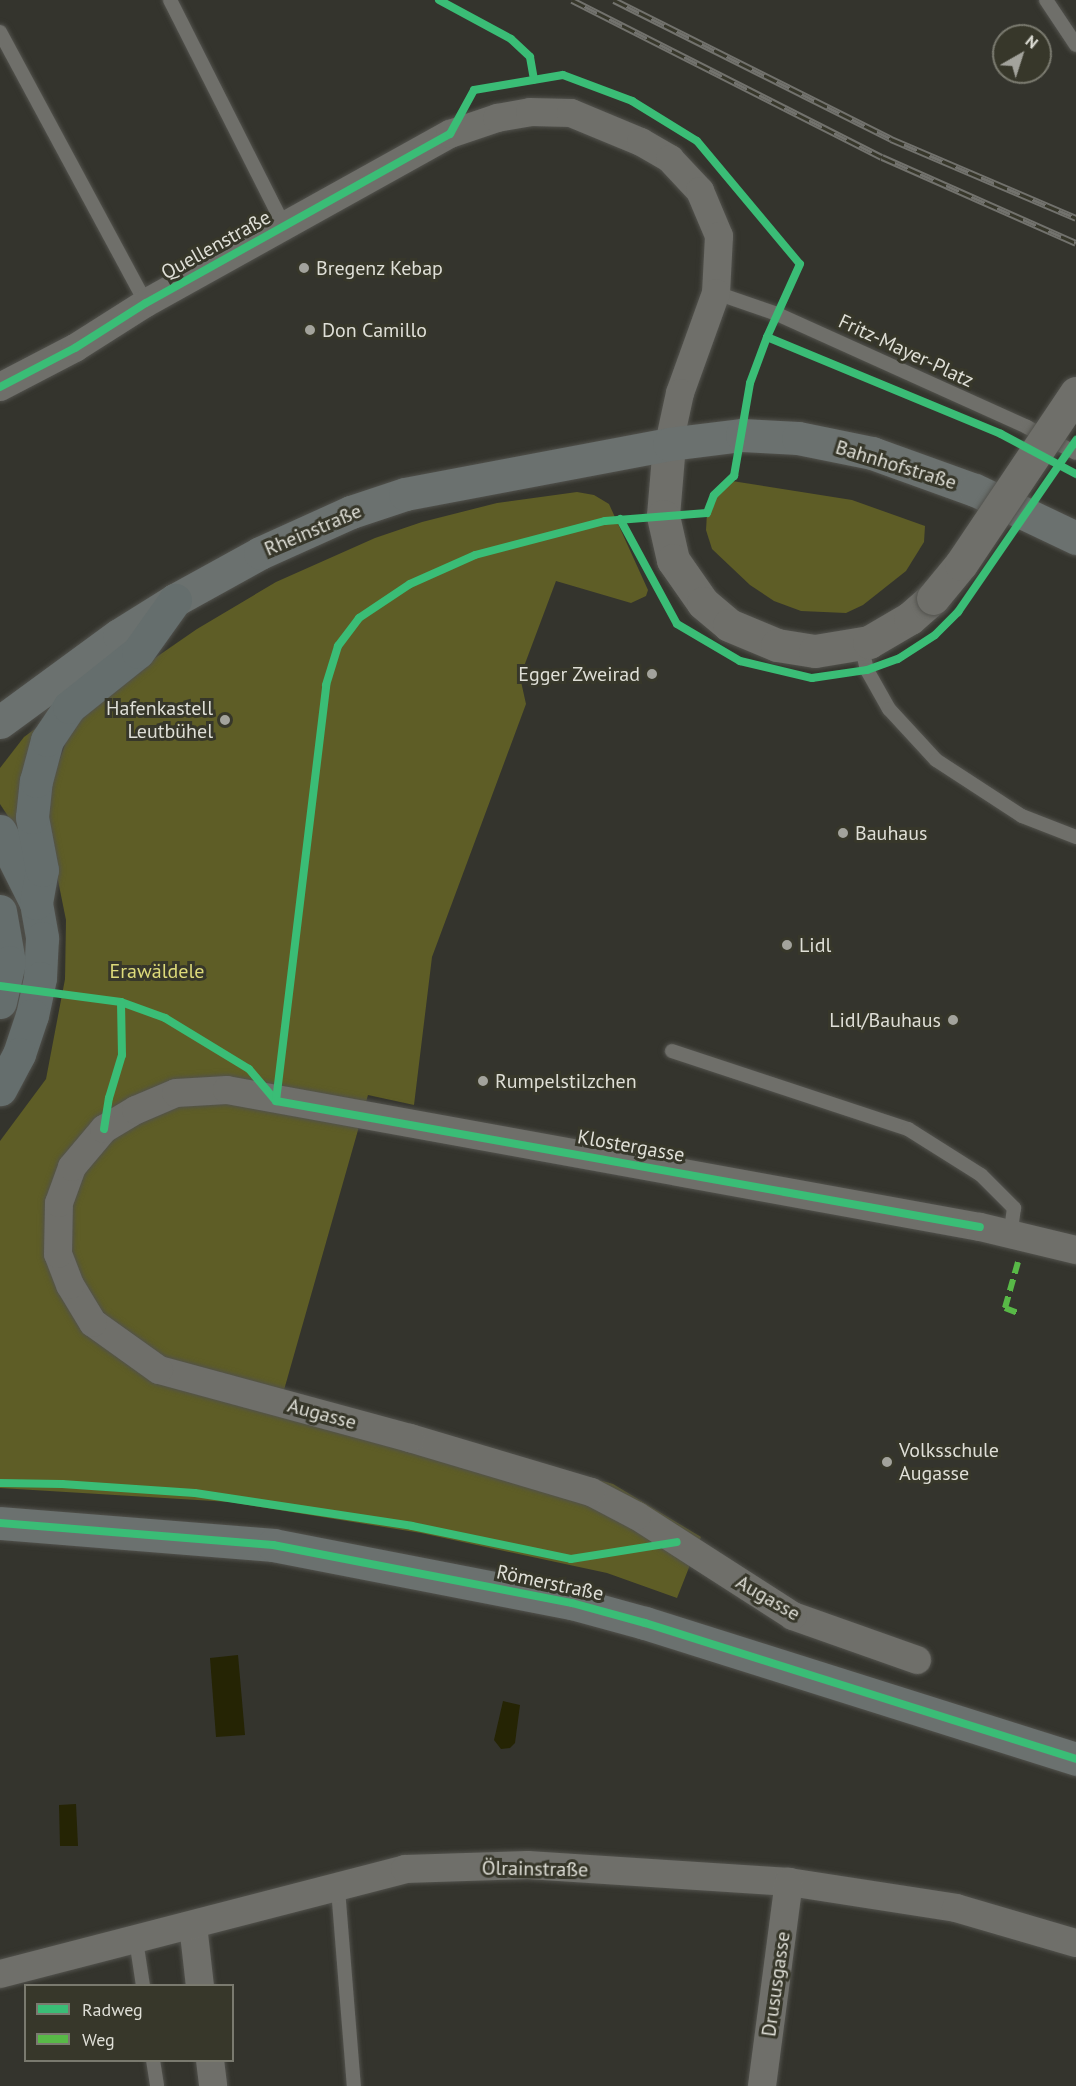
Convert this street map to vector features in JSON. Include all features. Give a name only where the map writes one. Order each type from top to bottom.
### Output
[{"type":"highway","points":[[36,903],[42,870],[32,817],[36,781],[46,740],[69,707],[138,652],[175,600]]},
{"type":"highway","points":[[0,831],[36,903],[42,938],[40,978],[32,1015],[19,1054],[0,1089]]},
{"type":"highway","points":[[0,911],[9,962],[0,1002]]},
{"type":"main road","name":"Bahnhofstraße","points":[[669,444],[742,435],[798,438],[872,453],[975,490],[1076,538]]},
{"type":"main road","name":"Rheinstraße","points":[[0,722],[119,635],[175,600],[260,552],[351,512],[405,494],[669,444]]},
{"type":"main road","name":"Römerstraße","points":[[0,1523],[273,1545],[572,1603],[645,1623],[1076,1759]]},
{"type":"street","name":"Quellenstraße","points":[[0,387],[75,348],[146,303],[450,134],[497,118],[530,112],[571,113],[641,142],[670,159],[700,191],[719,236],[716,293],[680,393],[669,444]]},
{"type":"street","points":[[669,444],[663,516],[674,560],[703,603],[729,625],[777,645],[815,651],[861,644],[886,634],[933,598],[962,564],[1076,393]]},
{"type":"street","name":"Augasse","points":[[276,1101],[227,1090],[176,1093],[136,1110],[104,1129],[72,1167],[59,1203],[58,1254],[70,1285],[93,1323],[159,1370],[410,1438],[591,1492],[637,1516],[793,1616],[917,1660]]},
{"type":"street","name":"Klostergasse","points":[[276,1101],[710,1176],[1010,1234],[1076,1250]]},
{"type":"street","name":"Ölrainstraße","points":[[0,1974],[405,1869],[528,1865],[789,1882],[956,1908],[1076,1942]]},
{"type":"street","name":"Drususgasse","points":[[762,2086],[789,1882]]},
{"type":"street","points":[[192,1925],[200,1984]]},
{"type":"street","points":[[210,2062],[213,2086]]},
{"type":"lane","points":[[170,0],[284,226]]},
{"type":"lane","points":[[1046,0],[1076,45]]},
{"type":"lane","points":[[0,32],[146,303]]},
{"type":"lane","name":"Fritz-Mayer-Platz","points":[[716,293],[777,314],[1028,427],[1076,453]]},
{"type":"lane","points":[[861,644],[867,670],[889,709],[936,760],[1022,816],[1076,837]]},
{"type":"lane","points":[[672,1051],[908,1129],[981,1175],[1014,1208],[1010,1234]]},
{"type":"lane","points":[[338,1888],[354,2086]]},
{"type":"lane","points":[[136,1940],[143,1984]]},
{"type":"lane","points":[[153,2062],[157,2086]]},
{"type":"green space","points":[[732,481],[852,500],[925,526],[924,542],[906,571],[863,605],[846,613],[801,611],[774,601],[750,585],[712,549],[706,530],[707,513],[714,495]]},
{"type":"green space","name":"Erawäldele","points":[[577,492],[594,495],[609,504],[648,590],[646,596],[631,603],[556,581],[520,677],[526,704],[432,957],[414,1105],[368,1095],[284,1390],[613,1484],[701,1537],[677,1598],[607,1573],[421,1533],[230,1502],[0,1488],[0,1141],[46,1079],[65,979],[66,920],[46,821],[50,787],[67,739],[86,712],[126,678],[197,629],[276,582],[375,538],[422,522],[497,503]]},
{"type":"green space","points":[[43,723],[19,833],[0,804],[0,768],[24,737]]},
{"type":"shaded area","points":[[238,1655],[245,1735],[216,1737],[210,1658]]},
{"type":"shaded area","points":[[503,1701],[520,1705],[515,1743],[510,1748],[501,1749],[494,1740]]},
{"type":"shaded area","points":[[76,1804],[78,1846],[60,1846],[59,1805]]},
{"type":"railway","points":[[572,0],[882,157],[1076,243]]},
{"type":"railway","points":[[614,0],[891,139],[1076,218]]},
{"type":"marked path","points":[[1018,1262],[1005,1308],[1021,1314]]},
{"type":"cycle path","points":[[439,0],[511,39],[530,57],[534,80]]},
{"type":"cycle path","points":[[0,387],[75,348],[146,303],[450,134],[474,90],[563,75],[632,101],[697,141],[800,264],[767,337],[1001,434],[1076,474]]},
{"type":"cycle path","points":[[276,1101],[326,685],[338,646],[359,618],[410,584],[475,555],[605,521],[707,513],[714,495],[734,476],[750,383],[767,337]]},
{"type":"cycle path","points":[[620,519],[677,624],[740,661],[812,678],[867,670],[898,659],[935,635],[958,612],[1076,440]]},
{"type":"cycle path","points":[[0,986],[121,1002],[165,1018],[249,1069],[276,1101]]},
{"type":"cycle path","points":[[104,1129],[109,1098],[122,1055],[121,1002]]},
{"type":"cycle path","points":[[276,1101],[980,1227]]},
{"type":"cycle path","points":[[0,1483],[62,1484],[195,1493],[412,1526],[571,1559],[677,1542]]},
{"type":"cycle path","points":[[0,1523],[273,1545],[572,1603],[645,1623],[1076,1759]]},
{"type":"place","name":"Bregenz Kebap","points":[[304,268]]},
{"type":"place","name":"Don Camillo","points":[[310,330]]},
{"type":"place","name":"Egger Zweirad","points":[[652,674]]},
{"type":"place","name":"Hafenkastell Leutbühel","points":[[225,720]]},
{"type":"place","name":"Bauhaus","points":[[843,833]]},
{"type":"place","name":"Lidl","points":[[787,945]]},
{"type":"place","name":"Lidl/Bauhaus","points":[[953,1020]]},
{"type":"place","name":"Rumpelstilzchen","points":[[483,1081]]},
{"type":"place","name":"Volksschule Augasse","points":[[887,1462]]}]
